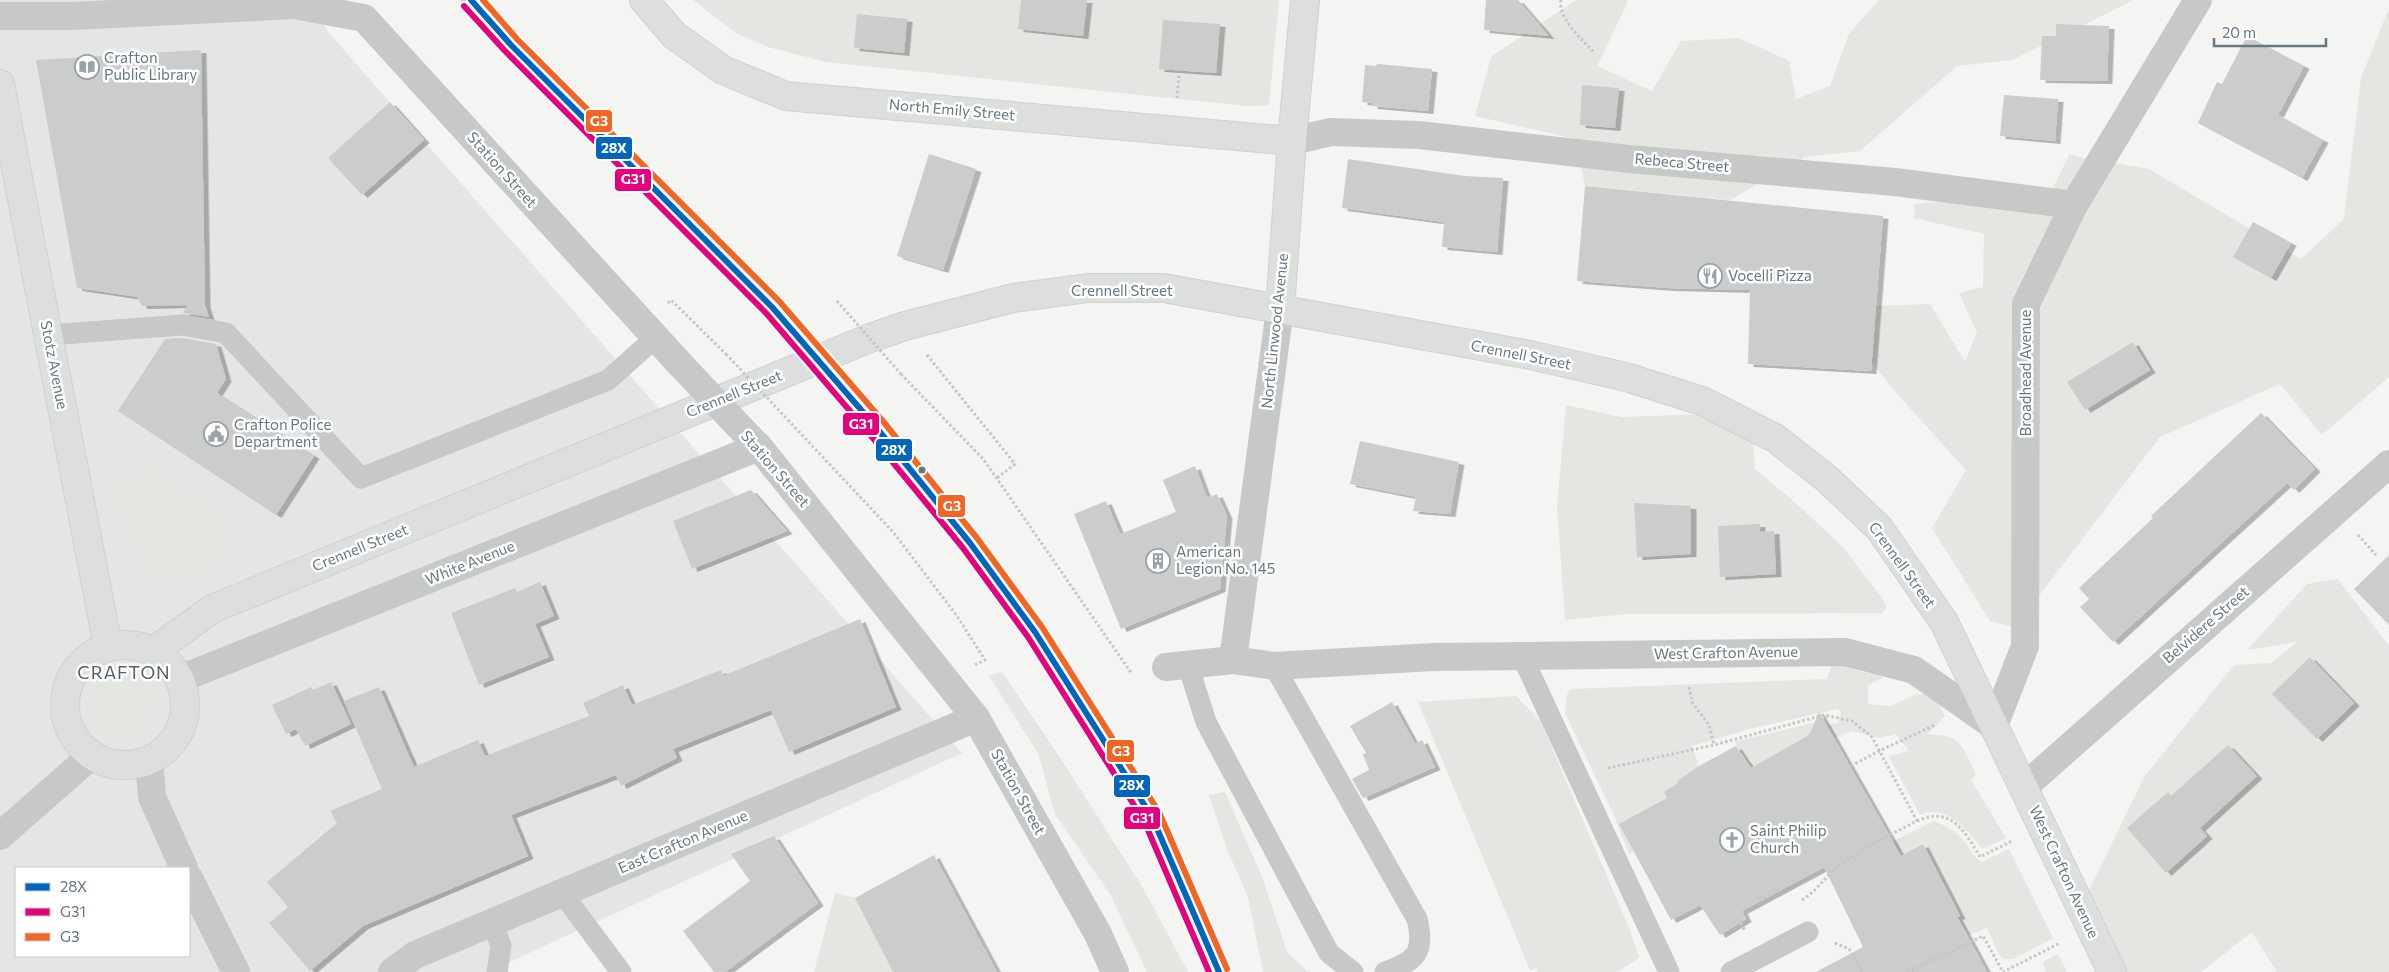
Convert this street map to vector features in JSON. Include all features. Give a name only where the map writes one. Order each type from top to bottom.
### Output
[{"type":"main road","name":"North Emily Street","points":[[644,0],[674,34],[723,70],[786,96],[1292,141]]},
{"type":"main road","name":"North Linwood Avenue","points":[[1280,309],[1292,141],[1305,0]]},
{"type":"main road","name":"Stotz Avenue","points":[[0,84],[108,647]]},
{"type":"main road","name":"Crennell Street","points":[[154,651],[212,609],[870,338],[905,326],[982,305],[1088,288],[1164,288],[1530,355],[1626,377],[1702,401],[1775,438],[1826,478],[1879,528],[1944,622],[1994,726]]},
{"type":"main road","points":[[116,644],[136,645],[154,651],[169,663],[180,679],[185,698],[184,717],[178,735],[165,750],[148,760],[130,765],[110,764],[91,756],[76,742],[66,723],[64,702],[68,682],[79,664],[96,651],[116,644]]},
{"type":"main road","name":"West Crafton Avenue","points":[[1994,726],[2112,972]]},
{"type":"street","name":"Broadhead Avenue","points":[[1994,726],[2025,646],[2026,304],[2074,205],[2198,0]]},
{"type":"street","name":"Station Street","points":[[224,4],[294,5],[364,18],[655,338],[754,442],[946,679],[976,718],[1098,934],[1115,972]]},
{"type":"street","points":[[0,16],[71,8],[224,4]]},
{"type":"street","name":"Rebeca Street","points":[[1292,141],[1331,132],[1419,135],[1629,159],[1895,182],[2074,205]]},
{"type":"street","name":"North Linwood Avenue","points":[[1233,660],[1280,309]]},
{"type":"street","name":"White Avenue","points":[[180,679],[754,442]]},
{"type":"street","name":"Belvidere Street","points":[[2024,787],[2389,464]]},
{"type":"street","name":"West Crafton Avenue","points":[[1177,666],[1233,660],[1274,666],[1434,657],[1845,652],[1914,670],[1994,726]]},
{"type":"street","name":"East Crafton Avenue","points":[[392,972],[415,955],[976,718]]},
{"type":"street","points":[[0,836],[91,756]]},
{"type":"street","points":[[148,760],[152,797],[184,867]]},
{"type":"street","points":[[190,880],[236,972]]},
{"type":"lane","points":[[471,0],[511,45],[772,307],[875,426],[970,543],[1036,632],[1147,809],[1219,972]]},
{"type":"lane","points":[[48,335],[183,325],[226,333],[361,478],[608,380],[655,338]]},
{"type":"lane","points":[[1522,656],[1669,972]]},
{"type":"lane","points":[[1177,666],[1329,953],[1353,972]]},
{"type":"lane","points":[[1274,666],[1417,919],[1421,944],[1417,954],[1412,961],[1385,972]]},
{"type":"lane","points":[[562,893],[621,972]]},
{"type":"lane","points":[[492,922],[501,946],[497,972]]},
{"type":"lane","points":[[1731,972],[1808,932]]},
{"type":"path","points":[[1561,0],[1560,5],[1568,23],[1594,52]]},
{"type":"path","points":[[1176,105],[1179,74]]},
{"type":"path","points":[[837,301],[900,374],[984,460],[1133,676]]},
{"type":"path","points":[[726,354],[894,533],[956,616],[985,660],[946,679]]},
{"type":"path","points":[[933,362],[1015,464],[997,478]]},
{"type":"path","points":[[2354,531],[2376,555]]},
{"type":"path","points":[[1688,679],[1692,702],[1709,725],[1714,745]]},
{"type":"path","points":[[1578,775],[1714,745],[1824,715],[1852,721],[1872,737],[1917,821]]},
{"type":"path","points":[[1851,766],[1880,750],[1943,721]]},
{"type":"path","points":[[1795,904],[1807,898],[1836,868],[1859,852],[1927,817],[1940,815],[1952,821],[1966,834],[1980,857],[2012,840]]},
{"type":"path","points":[[1759,900],[1780,889]]},
{"type":"path","points":[[1906,972],[1983,936],[2003,972],[2062,943]]},
{"type":"path","points":[[1849,949],[1862,972]]},
{"type":"shaded area","points":[[0,0],[307,0],[329,33],[962,753],[488,972],[0,972]]},
{"type":"shaded area","points":[[693,0],[1279,0],[1269,105],[1246,106],[826,62],[768,47],[736,33]]},
{"type":"shaded area","points":[[1576,0],[1627,0],[1627,4],[1597,66],[1652,91],[1681,41],[1739,38],[1789,61],[1796,99],[1830,86],[1849,34],[1879,0],[2134,0],[2012,60],[1957,66],[1860,151],[1805,157],[1730,200],[1585,186],[1575,139],[1475,116],[1491,57]]},
{"type":"shaded area","points":[[2389,8],[2389,377],[2322,435],[2280,384],[2160,437],[2015,627],[1990,621],[1932,528],[1966,470],[1872,363],[1876,306],[1930,304],[1965,362],[1977,332],[1959,293],[1983,287],[1984,234],[1914,218],[1915,204],[2051,192],[2069,155],[2149,169],[2301,259],[2344,219],[2361,78]]},
{"type":"shaded area","points":[[1566,405],[1621,417],[1711,414],[1753,440],[1755,469],[1842,546],[1882,598],[1886,605],[1885,610],[1882,613],[1627,614],[1565,620],[1557,507]]},
{"type":"shaded area","points":[[126,465],[160,471],[192,486],[209,502],[220,521],[230,557],[181,577],[162,579],[139,566],[127,549],[111,467]]},
{"type":"shaded area","points":[[2338,579],[2389,646],[2389,972],[2277,972],[2252,932],[2201,972],[2124,972],[2087,895],[2144,777],[2234,665],[2271,663],[2297,642],[2247,650],[2307,584]]},
{"type":"shaded area","points":[[1857,659],[1858,671],[1869,673],[1876,668],[1883,678],[1868,685],[1868,704],[1891,706],[1916,694],[1933,694],[1945,716],[1927,735],[1947,736],[1954,739],[1964,750],[1976,775],[1971,780],[2006,838],[1982,849],[1963,827],[1948,815],[1930,812],[1920,815],[1889,756],[1909,751],[1896,734],[1880,738],[1851,731],[1835,738],[1827,725],[1838,723],[1841,712],[1837,709],[1749,729],[1692,746],[1699,766],[1681,788],[1674,786],[1664,792],[1667,798],[1620,824],[1634,852],[1629,854],[1613,813],[1565,713],[1567,695],[1571,689],[1827,679],[1832,664]]},
{"type":"shaded area","points":[[125,672],[138,675],[149,682],[156,693],[159,706],[156,719],[149,730],[138,737],[125,740],[112,737],[101,730],[94,719],[91,706],[94,693],[101,682],[112,675]]},
{"type":"shaded area","points":[[1002,672],[1059,756],[1143,888],[1188,972],[1147,972],[1110,894],[1055,814],[1038,753],[989,676]]},
{"type":"shaded area","points":[[1516,696],[1541,722],[1630,930],[1639,958],[1617,972],[1538,972],[1536,968],[1530,970],[1418,702]]},
{"type":"shaded area","points":[[1812,723],[1817,724],[1813,725],[1809,735],[1751,768],[1734,742]]},
{"type":"shaded area","points":[[1225,792],[1262,877],[1287,952],[1308,972],[1263,972],[1248,897],[1227,849],[1209,795]]},
{"type":"shaded area","points":[[1934,821],[1958,834],[1976,858],[1982,862],[2009,849],[2053,938],[2013,959],[2004,959],[1999,954],[1987,928],[1969,935],[1957,917],[1960,915],[1923,844],[1900,857],[1891,842]]},
{"type":"shaded area","points":[[835,893],[855,898],[893,972],[814,972]]},
{"type":"shaded area","points":[[2058,954],[2067,972],[2046,972],[2043,962]]},
{"type":"building","points":[[1021,0],[1087,0],[1083,36],[1018,29]]},
{"type":"building","points":[[1486,0],[1518,0],[1549,36],[1484,30]]},
{"type":"building","points":[[857,14],[907,19],[904,53],[854,48]]},
{"type":"building","points":[[1163,20],[1220,24],[1216,73],[1159,69]]},
{"type":"building","points":[[2056,24],[2109,26],[2107,81],[2040,80],[2042,36],[2056,36]]},
{"type":"building","points":[[2247,36],[2304,66],[2278,115],[2323,140],[2302,178],[2198,123],[2217,82],[2222,84]]},
{"type":"building","points":[[201,50],[205,305],[209,317],[183,313],[187,305],[142,306],[137,297],[77,288],[36,60]]},
{"type":"building","points":[[1377,64],[1432,69],[1428,111],[1372,106],[1372,103],[1362,102],[1365,65],[1376,66]]},
{"type":"building","points":[[1582,85],[1619,88],[1615,128],[1580,125]]},
{"type":"building","points":[[2004,95],[2058,99],[2055,141],[2000,136]]},
{"type":"building","points":[[390,102],[424,140],[362,195],[328,158]]},
{"type":"building","points":[[929,154],[976,169],[943,270],[897,256]]},
{"type":"building","points":[[1348,159],[1465,176],[1503,178],[1497,252],[1442,247],[1444,222],[1342,208]]},
{"type":"building","points":[[1585,186],[1883,216],[1871,371],[1748,364],[1750,290],[1668,288],[1577,281]]},
{"type":"building","points":[[2253,222],[2291,243],[2271,278],[2233,257]]},
{"type":"building","name":"Crafton Police Department","points":[[182,338],[216,344],[226,379],[217,393],[314,456],[276,515],[118,411],[165,339]]},
{"type":"building","points":[[2133,342],[2150,370],[2085,410],[2067,382]]},
{"type":"building","points":[[2261,413],[2315,469],[2294,490],[2287,483],[2113,642],[2080,607],[2089,599],[2079,588],[2153,518],[2151,516]]},
{"type":"building","points":[[1360,441],[1459,462],[1450,514],[1413,511],[1416,497],[1350,484]]},
{"type":"building","name":"American Legion No. 145","points":[[1195,466],[1207,498],[1217,494],[1227,516],[1220,589],[1121,629],[1074,514],[1106,501],[1120,534],[1176,512],[1163,480]]},
{"type":"building","points":[[751,490],[787,531],[692,569],[673,521]]},
{"type":"building","points":[[1634,503],[1691,506],[1691,554],[1637,557]]},
{"type":"building","points":[[1760,524],[1760,532],[1774,531],[1776,574],[1720,577],[1718,526]]},
{"type":"building","points":[[2389,555],[2389,625],[2354,589]]},
{"type":"building","points":[[540,582],[554,616],[535,624],[549,657],[479,685],[451,613],[515,588],[517,592]]},
{"type":"building","points":[[860,619],[896,707],[789,752],[771,710],[673,749],[677,758],[621,786],[616,775],[511,815],[528,856],[363,926],[310,971],[269,923],[288,907],[267,882],[337,823],[330,811],[382,789],[344,701],[379,687],[414,767],[478,740],[485,756],[589,716],[583,703],[623,685],[632,705],[721,670],[723,676]]},
{"type":"building","points":[[2310,657],[2354,703],[2317,739],[2272,694]]},
{"type":"building","points":[[331,682],[351,724],[305,746],[296,729],[286,734],[272,705],[311,687],[313,690]]},
{"type":"building","points":[[1392,702],[1415,744],[1422,740],[1435,767],[1363,798],[1352,779],[1369,770],[1363,754],[1366,753],[1350,726]]},
{"type":"building","name":"Saint Philip Church","points":[[1819,712],[1901,856],[1923,844],[1960,916],[1957,917],[1987,972],[1816,972],[1863,947],[1824,867],[1742,911],[1746,919],[1720,935],[1700,905],[1671,920],[1619,824],[1667,798],[1664,792],[1678,783],[1677,781],[1699,766],[1736,746],[1751,768],[1809,735]]},
{"type":"building","points":[[2228,745],[2257,776],[2200,828],[2207,836],[2166,873],[2127,828],[2168,792],[2171,796]]},
{"type":"building","points":[[774,836],[818,903],[725,972],[714,972],[683,931],[750,881],[731,854]]},
{"type":"building","points":[[934,855],[997,972],[893,972],[855,898]]},
{"type":"transit line","name":"28X","points":[[471,0],[511,45],[772,307],[875,426],[970,543],[1035,632],[1152,817],[1219,972]]},
{"type":"transit line","name":"G3","points":[[483,0],[517,39],[779,301],[882,420],[977,538],[1042,627],[1159,812],[1227,969]]},
{"type":"transit line","name":"G31","points":[[464,6],[505,51],[766,313],[868,432],[963,548],[1028,637],[1144,821],[1209,972]]},
{"type":"place","name":"Crafton Public Library","points":[[87,67]]},
{"type":"place","name":"Vocelli Pizza","points":[[1710,276]]},
{"type":"place","name":"Crafton Police Department","points":[[216,434]]},
{"type":"place","name":"American Legion No. 145","points":[[1158,561]]},
{"type":"place","name":"Saint Philip Church","points":[[1732,840]]},
{"type":"district","name":"CRAFTON","points":[[124,673]]}]
